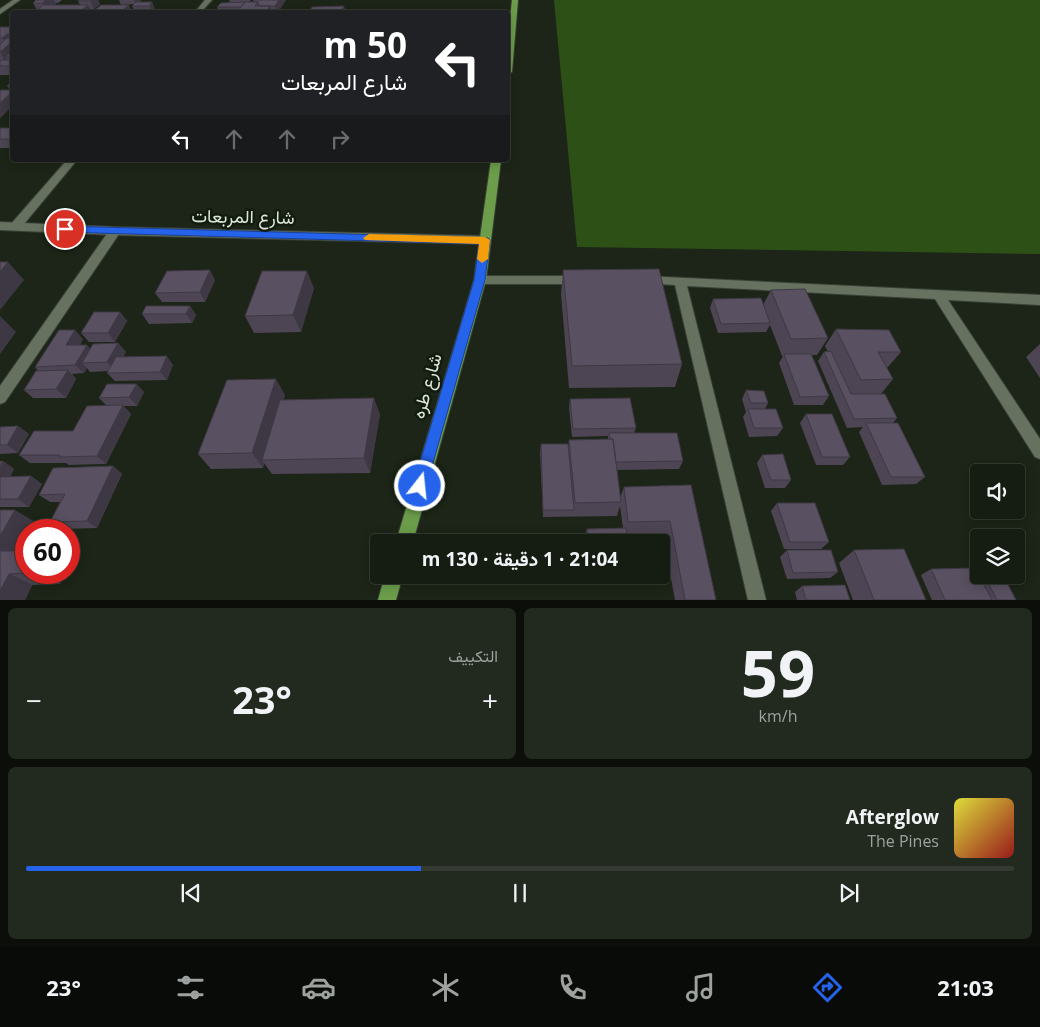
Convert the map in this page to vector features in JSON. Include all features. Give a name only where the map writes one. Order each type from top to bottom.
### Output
[{"type":"main road","points":[[510,51],[515,0]]},
{"type":"main road","name":"شارع طره","points":[[406,534],[480,280],[496,162]]},
{"type":"main road","points":[[387,600],[391,584]]},
{"type":"street","points":[[0,12],[17,0]]},
{"type":"street","points":[[200,10],[209,0]]},
{"type":"street","points":[[15,227],[70,162]]},
{"type":"street","name":"شارع المربعات","points":[[0,226],[115,232],[485,240]]},
{"type":"street","points":[[0,398],[115,232]]},
{"type":"street","points":[[480,280],[594,280]]},
{"type":"street","points":[[632,280],[680,280],[1040,300]]},
{"type":"street","points":[[680,280],[757,600]]},
{"type":"street","points":[[938,294],[1040,452]]},
{"type":"green space","points":[[554,0],[1040,0],[1040,254],[577,247]]},
{"type":"building","points":[[36,0],[46,0],[42,3],[33,3]]},
{"type":"building","points":[[254,0],[279,0],[275,6],[259,6],[258,2],[253,2]]},
{"type":"building","points":[[136,2],[152,2],[149,6],[132,6]]},
{"type":"building","points":[[245,2],[258,2],[255,6],[270,6],[267,10],[239,10]]},
{"type":"building","points":[[245,2],[241,7],[217,7],[221,3]]},
{"type":"building","points":[[43,5],[88,5],[82,10],[37,10]]},
{"type":"building","points":[[101,5],[129,5],[123,10],[95,10]]},
{"type":"building","points":[[344,6],[342,10],[310,10],[312,7]]},
{"type":"building","points":[[0,27],[10,27],[10,34],[0,38]]},
{"type":"building","points":[[7,38],[10,38],[10,44],[0,52],[0,44]]},
{"type":"building","points":[[10,60],[10,65],[0,66],[0,61]]},
{"type":"building","points":[[10,90],[10,94],[0,103],[0,91]]},
{"type":"building","points":[[0,128],[10,128],[10,139],[0,139]]},
{"type":"building","points":[[0,262],[8,262],[0,272]]},
{"type":"building","points":[[659,269],[682,364],[572,366],[563,270]]},
{"type":"building","points":[[210,270],[200,292],[155,293],[167,271]]},
{"type":"building","points":[[262,271],[307,271],[293,315],[245,316]]},
{"type":"building","points":[[805,289],[828,338],[791,339],[771,290]]},
{"type":"building","points":[[761,298],[770,323],[721,324],[713,299]]},
{"type":"building","points":[[146,306],[190,306],[186,314],[142,314]]},
{"type":"building","points":[[94,312],[120,312],[108,333],[81,333]]},
{"type":"building","points":[[836,329],[889,330],[901,352],[878,352],[893,379],[861,380]]},
{"type":"building","points":[[59,330],[75,330],[66,345],[87,345],[75,365],[35,367]]},
{"type":"building","points":[[118,343],[107,362],[82,363],[93,344]]},
{"type":"building","points":[[831,351],[851,394],[885,394],[897,418],[854,419],[824,352]]},
{"type":"building","points":[[784,354],[811,354],[829,396],[800,397]]},
{"type":"building","points":[[167,356],[160,372],[107,373],[116,357]]},
{"type":"building","points":[[68,370],[56,389],[24,390],[36,371]]},
{"type":"building","points":[[276,379],[252,453],[198,454],[227,380]]},
{"type":"building","points":[[107,384],[137,384],[129,397],[99,398]]},
{"type":"building","points":[[746,390],[764,391],[768,403],[751,403]]},
{"type":"building","points":[[374,398],[364,458],[262,460],[280,400]]},
{"type":"building","points":[[630,398],[636,428],[573,429],[570,399]]},
{"type":"building","points":[[123,405],[97,456],[19,455],[34,431],[73,431],[87,406]]},
{"type":"building","points":[[748,409],[776,409],[783,428],[754,428]]},
{"type":"building","points":[[806,414],[832,414],[850,457],[822,457]]},
{"type":"building","points":[[866,423],[898,423],[925,477],[891,477]]},
{"type":"building","points":[[18,426],[7,445],[0,445],[0,427]]},
{"type":"building","points":[[609,433],[677,433],[683,461],[616,462],[613,439],[610,439]]},
{"type":"building","points":[[613,439],[621,502],[575,503],[569,440]]},
{"type":"building","points":[[541,444],[568,444],[574,510],[543,510]]},
{"type":"building","points":[[783,454],[791,480],[771,480],[762,455]]},
{"type":"building","points":[[113,466],[87,521],[80,521],[80,519],[52,519],[65,494],[39,495],[53,468]]},
{"type":"building","points":[[31,476],[18,499],[0,499],[0,477]]},
{"type":"building","points":[[691,485],[716,600],[685,600],[670,521],[628,522],[624,487]]},
{"type":"building","points":[[777,503],[815,503],[829,542],[790,542]]},
{"type":"building","points":[[0,510],[15,510],[0,536]]},
{"type":"building","points":[[626,528],[627,534],[587,534],[587,529]]},
{"type":"building","points":[[904,549],[926,600],[874,600],[854,550]]},
{"type":"building","points":[[787,550],[831,550],[838,572],[793,573]]},
{"type":"building","points":[[0,551],[15,551],[15,574],[9,574],[0,591]]},
{"type":"building","points":[[970,568],[970,584],[984,584],[992,600],[945,600],[931,569]]},
{"type":"building","points":[[989,584],[1008,584],[1016,600],[997,600]]},
{"type":"building","points":[[845,585],[850,600],[806,600],[802,586]]},
{"type":"slow traffic","points":[[369,238],[485,240],[482,259]]},
{"type":"route","points":[[65,229],[115,232],[485,240],[480,280],[420,486]]}]
